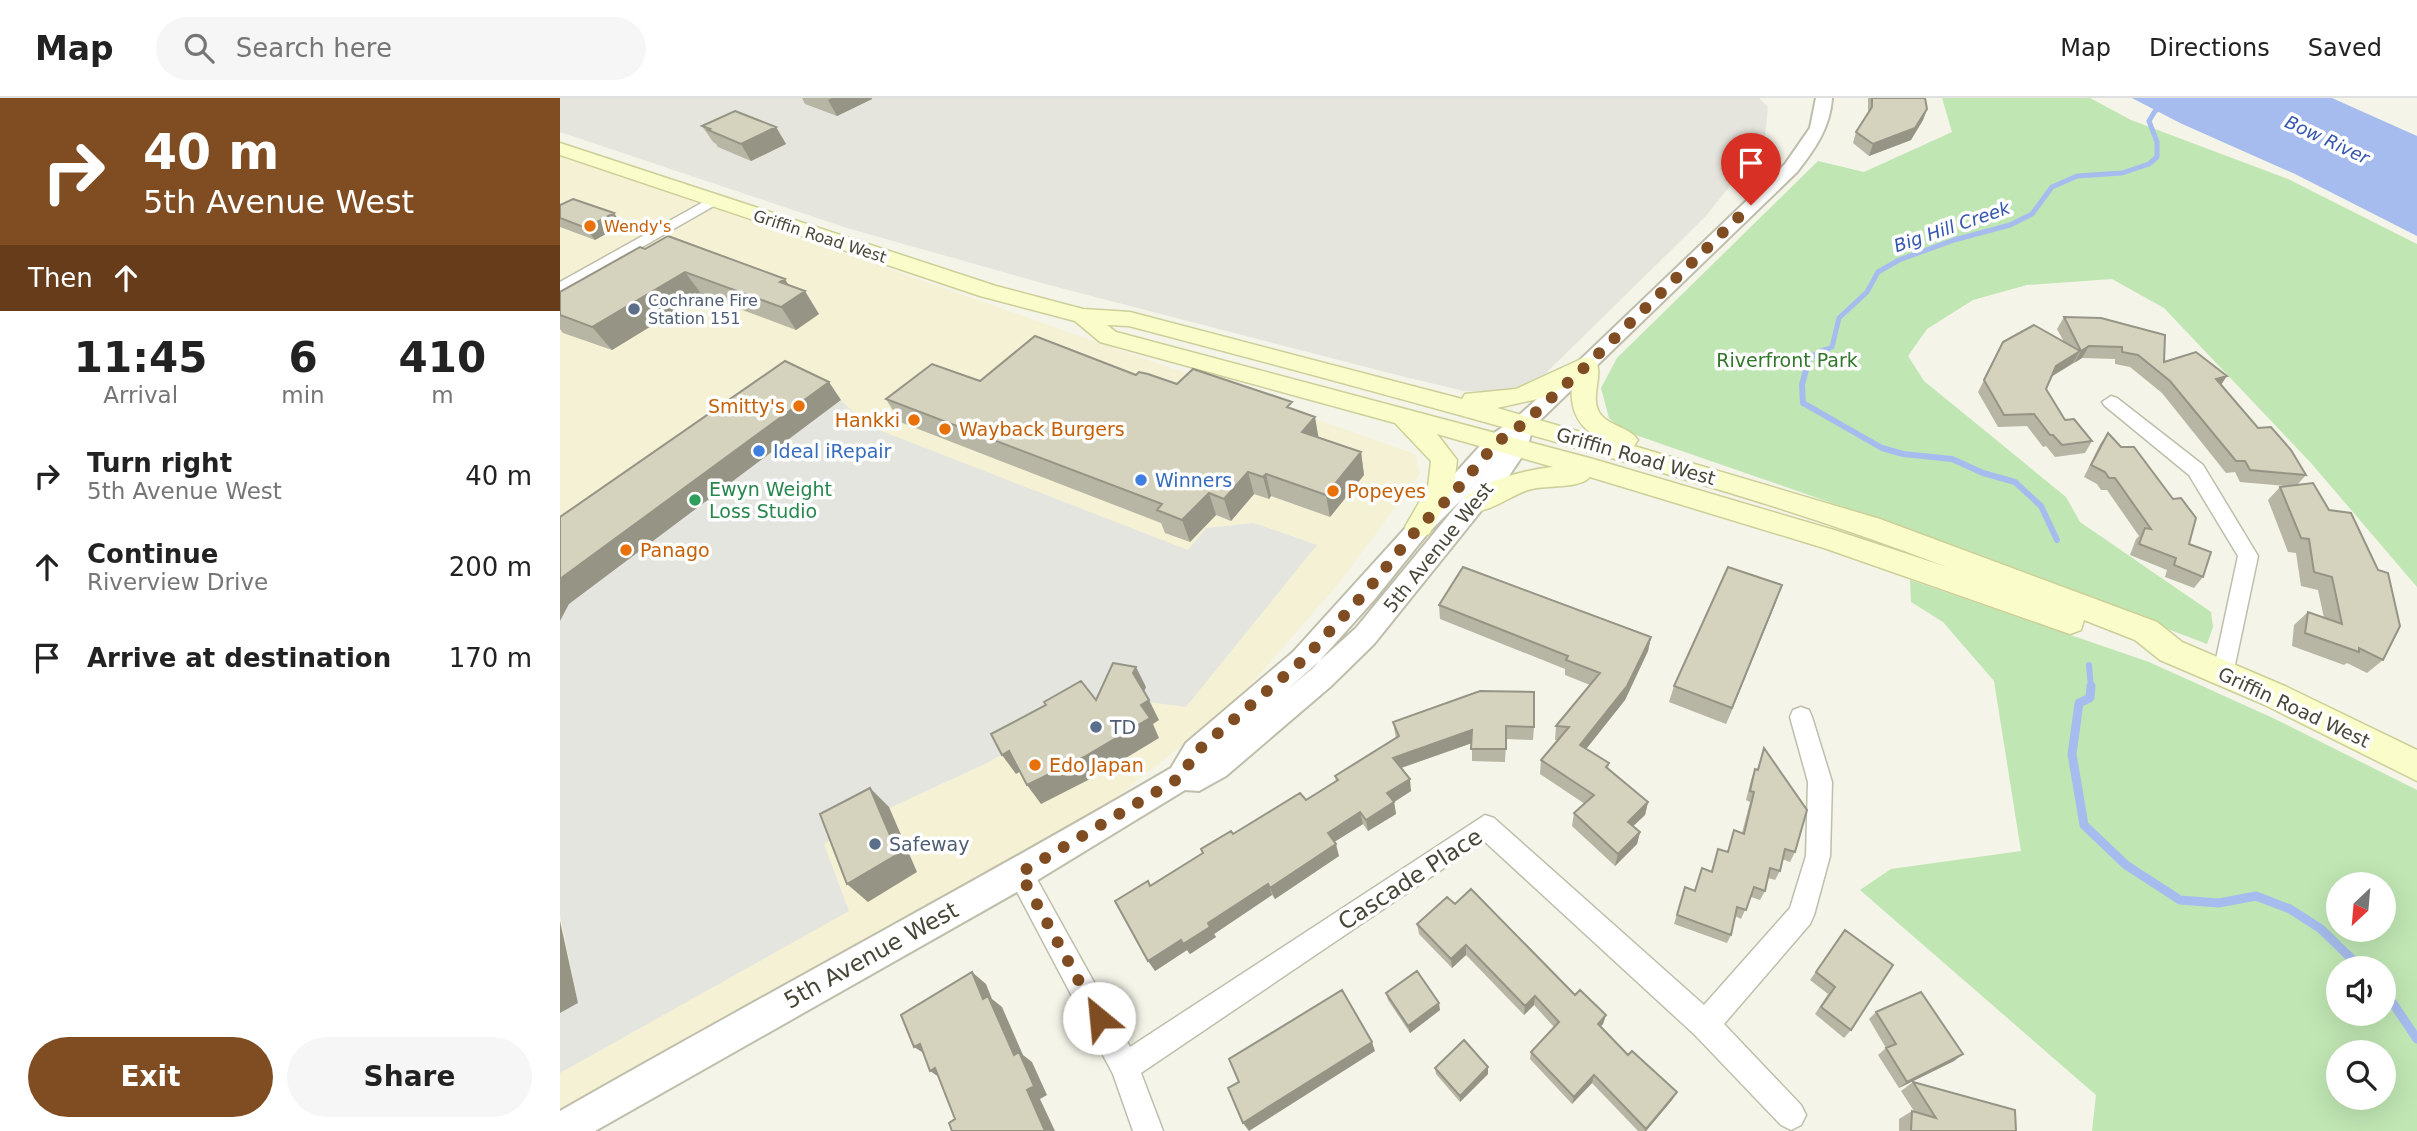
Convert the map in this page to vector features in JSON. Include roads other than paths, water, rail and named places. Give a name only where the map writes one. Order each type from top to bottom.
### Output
[{"type":"main road","name":"Griffin Road West","points":[[560,149],[935,274],[1083,316],[1130,319],[1416,394],[1511,439],[1603,473],[1963,584],[2142,650],[2171,651]]},
{"type":"main road","name":"Griffin Road West","points":[[1083,316],[1108,337],[1403,418],[1702,474],[1871,526],[2146,631],[2171,651],[2224,673],[2417,766]]},
{"type":"main road","points":[[1416,394],[1488,402],[1510,401],[1522,398],[1587,365]]},
{"type":"main road","points":[[1587,365],[1583,403],[1592,423],[1702,474]]},
{"type":"main road","points":[[1403,418],[1432,444],[1444,460],[1441,487],[1419,527]]},
{"type":"main road","points":[[1475,503],[1518,481],[1533,477],[1603,473]]},
{"type":"street","points":[[1511,439],[1791,168],[1813,142],[1822,118],[1824,98]]},
{"type":"street","points":[[560,289],[714,200]]},
{"type":"street","points":[[2111,402],[2196,470],[2248,556],[2224,673]]},
{"type":"street","name":"5th Avenue West","points":[[1181,777],[1199,778],[1216,767],[1320,679],[1365,636],[1475,503],[1511,439]]},
{"type":"street","name":"5th Avenue West","points":[[560,1131],[755,1019],[1020,873],[1181,777],[1196,752],[1303,660],[1365,593],[1419,527],[1511,439]]},
{"type":"street","points":[[1705,1025],[1801,915],[1818,856],[1820,782],[1801,717]]},
{"type":"street","name":"Cascade Place","points":[[1125,1067],[1485,826],[1705,1025],[1791,1115]]},
{"type":"street","points":[[1020,873],[1125,1067],[1148,1131]]},
{"type":"water","name":"Bow River","points":[[2132,98],[2332,98],[2417,136],[2417,236],[2295,174],[2180,123]]},
{"type":"waterway","name":"Big Hill Creek","points":[[1821,352],[1832,347],[1839,318],[1867,292],[1878,272],[1899,260],[1954,240],[2010,225],[2032,214],[2052,187],[2077,176],[2122,173],[2149,164],[2157,157],[2157,142],[2149,121],[2155,111],[2178,98]]},
{"type":"waterway","name":"Big Hill Creek","points":[[1821,352],[1825,350]]},
{"type":"waterway","name":"Big Hill Creek","points":[[1821,352],[1809,358],[1802,385],[1803,403],[1882,448],[1903,454],[1952,459],[1983,473],[2015,482],[2041,506],[2057,540]]},
{"type":"waterway","name":"Big Hill Creek","points":[[2089,665],[2091,687]]},
{"type":"waterway","name":"Big Hill Creek","points":[[2091,687],[2090,698],[2079,703],[2072,754],[2084,825],[2126,865],[2180,900],[2219,903],[2256,896],[2290,909],[2321,929],[2349,956]]},
{"type":"waterway","name":"Big Hill Creek","points":[[2396,1008],[2417,1039]]},
{"type":"place","name":"Wendy's","points":[[590,226]]},
{"type":"place","name":"Cochrane Fire Station 151","points":[[634,309]]},
{"type":"place","name":"Smitty's","points":[[799,406]]},
{"type":"place","name":"Hankki","points":[[914,420]]},
{"type":"place","name":"Wayback Burgers","points":[[945,429]]},
{"type":"place","name":"Ideal iRepair","points":[[759,451]]},
{"type":"place","name":"Winners","points":[[1141,480]]},
{"type":"place","name":"Popeyes","points":[[1333,491]]},
{"type":"place","name":"Ewyn Weight Loss Studio","points":[[695,500]]},
{"type":"place","name":"Panago","points":[[626,550]]},
{"type":"place","name":"TD","points":[[1096,727]]},
{"type":"place","name":"Edo Japan","points":[[1035,765]]},
{"type":"place","name":"Safeway","points":[[875,844]]},
{"type":"park label","name":"Riverfront Park","points":[[1787,360]]}]
